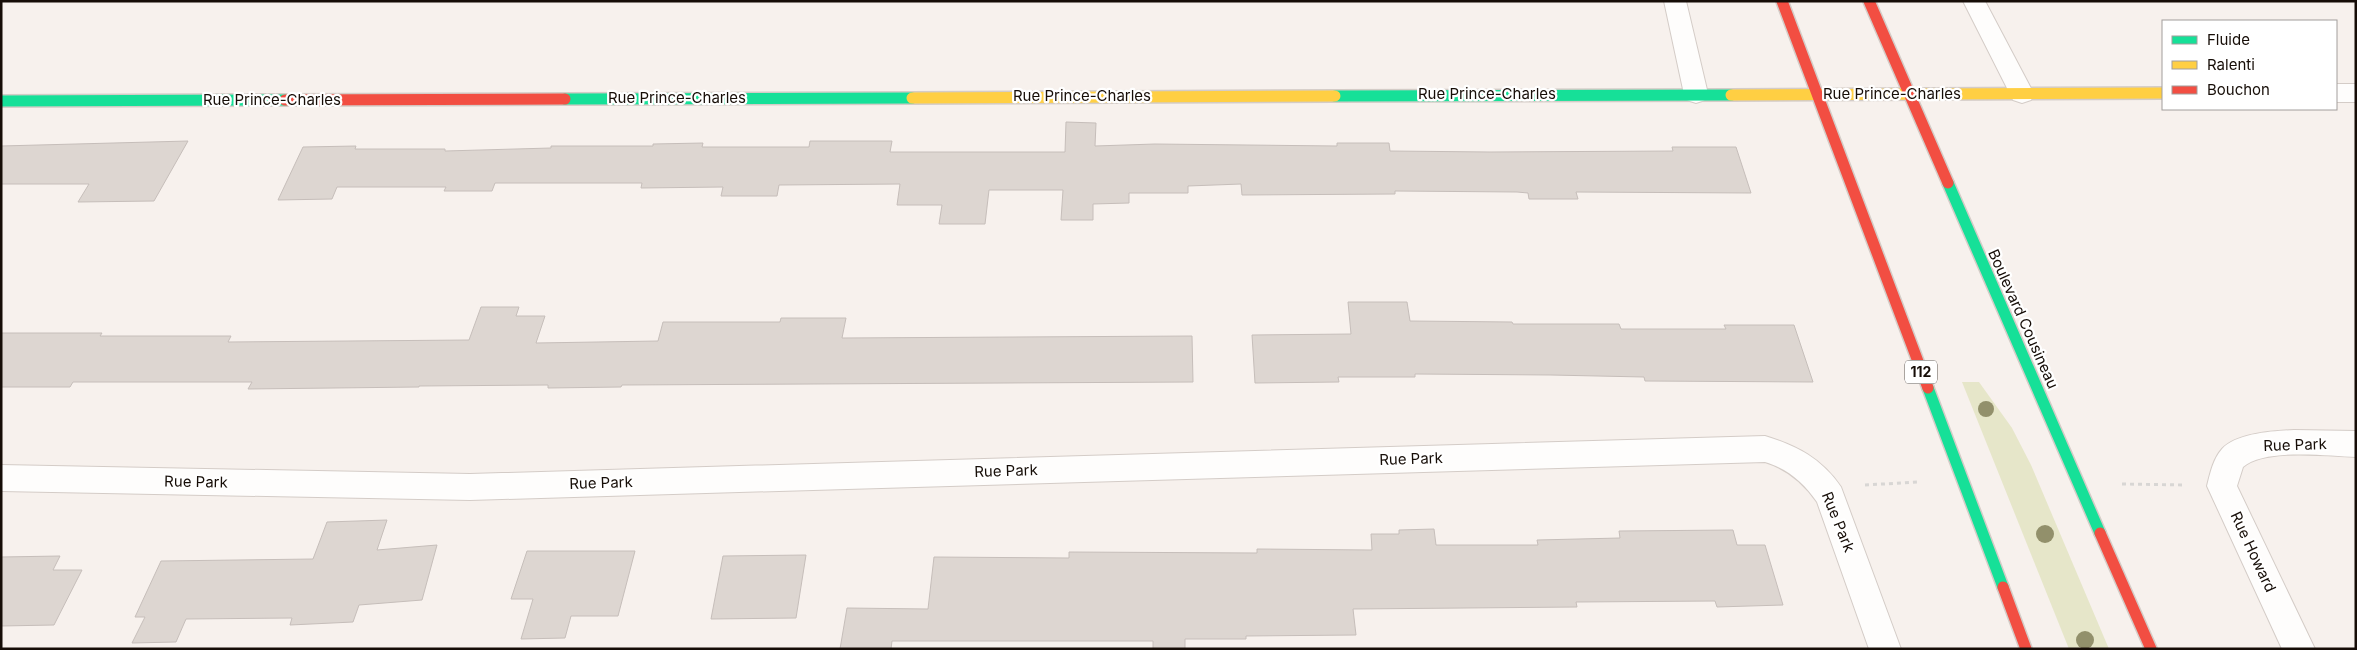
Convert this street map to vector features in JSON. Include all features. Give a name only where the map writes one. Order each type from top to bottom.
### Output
[{"type":"street","points":[[1675,1],[1696,94]]},
{"type":"street","name":"112","points":[[1782,1],[2026,649]]},
{"type":"street","name":"Boulevard Cousineau","points":[[1869,1],[2151,649]]},
{"type":"street","points":[[1974,1],[2022,94]]},
{"type":"street","name":"Rue Prince-Charles","points":[[1,101],[2162,93]]},
{"type":"street","points":[[2337,93],[2356,93]]},
{"type":"street","name":"Rue Park","points":[[2236,455],[2264,444],[2356,444]]},
{"type":"street","name":"Rue Park","points":[[1,478],[470,487],[1765,449],[1798,462],[1819,478],[1830,496],[1885,649]]},
{"type":"street","name":"Rue Howard","points":[[2236,455],[2226,470],[2222,486],[2298,649]]},
{"type":"path","points":[[1863,485],[1919,482]]},
{"type":"path","points":[[2122,484],[2196,485]]},
{"type":"green space","points":[[1962,382],[1979,382],[2012,428],[2031,465],[2109,649],[2069,649]]},
{"type":"building","points":[[1066,122],[1096,123],[1095,146],[1155,144],[1337,146],[1337,143],[1389,143],[1390,151],[1490,152],[1673,151],[1672,147],[1736,147],[1751,193],[1576,192],[1578,199],[1529,199],[1528,193],[1517,192],[1395,191],[1395,194],[1242,195],[1241,184],[1188,186],[1188,193],[1129,193],[1129,203],[1093,204],[1093,220],[1061,220],[1063,190],[989,190],[985,224],[939,224],[942,205],[897,205],[900,184],[779,185],[777,196],[721,196],[723,187],[641,188],[642,183],[495,183],[492,191],[444,191],[446,187],[337,187],[332,199],[278,200],[303,147],[356,146],[355,149],[445,149],[445,151],[551,148],[551,146],[653,146],[653,144],[703,143],[702,147],[809,147],[810,141],[892,141],[890,152],[1065,152]]},
{"type":"building","points":[[188,141],[154,201],[78,202],[89,184],[1,184],[1,146]]},
{"type":"building","points":[[1348,302],[1407,302],[1410,321],[1512,322],[1513,324],[1619,324],[1621,329],[1726,329],[1724,325],[1794,325],[1813,382],[1645,381],[1644,377],[1415,374],[1415,377],[1338,377],[1339,382],[1255,383],[1252,335],[1351,334]]},
{"type":"building","points":[[481,307],[519,307],[516,316],[545,316],[536,343],[658,341],[663,322],[780,322],[781,318],[846,318],[842,338],[1192,336],[1193,382],[622,385],[621,387],[548,388],[548,385],[248,389],[252,382],[73,382],[70,387],[1,387],[1,333],[102,333],[100,336],[231,336],[228,342],[469,340]]},
{"type":"building","points":[[387,520],[377,550],[437,545],[422,600],[359,605],[353,622],[290,625],[292,618],[186,619],[176,642],[132,643],[145,617],[135,617],[161,561],[313,559],[327,522]]},
{"type":"building","points":[[1434,529],[1436,545],[1538,545],[1537,540],[1620,538],[1619,531],[1733,530],[1737,545],[1765,545],[1783,605],[1717,607],[1715,601],[1576,602],[1577,607],[1353,609],[1356,635],[1246,636],[1246,639],[1185,639],[1185,649],[1153,649],[1153,641],[892,641],[891,649],[840,649],[847,608],[928,609],[934,557],[1069,558],[1069,552],[1257,553],[1257,549],[1372,550],[1371,534],[1399,534],[1399,530]]},
{"type":"building","points":[[527,551],[635,551],[618,616],[571,616],[565,638],[521,639],[533,599],[511,599]]},
{"type":"building","points":[[806,555],[796,618],[711,619],[723,556]]},
{"type":"building","points":[[60,556],[53,570],[82,570],[54,625],[1,626],[1,557]]},
{"type":"traffic: fast","points":[[1335,96],[1731,95]]},
{"type":"traffic: fast","points":[[565,99],[912,98]]},
{"type":"traffic: fast","points":[[1,101],[285,100]]},
{"type":"traffic: fast","points":[[1948,183],[2100,533]]},
{"type":"traffic: fast","points":[[1928,388],[2003,587]]},
{"type":"traffic: slow","points":[[1731,95],[2162,93]]},
{"type":"traffic: slow","points":[[912,98],[1335,96]]},
{"type":"traffic: jam","points":[[1782,1],[1928,388]]},
{"type":"traffic: jam","points":[[1869,1],[1948,183]]},
{"type":"traffic: jam","points":[[285,100],[565,99]]},
{"type":"traffic: jam","points":[[2100,533],[2151,649]]},
{"type":"traffic: jam","points":[[2003,587],[2026,649]]}]
